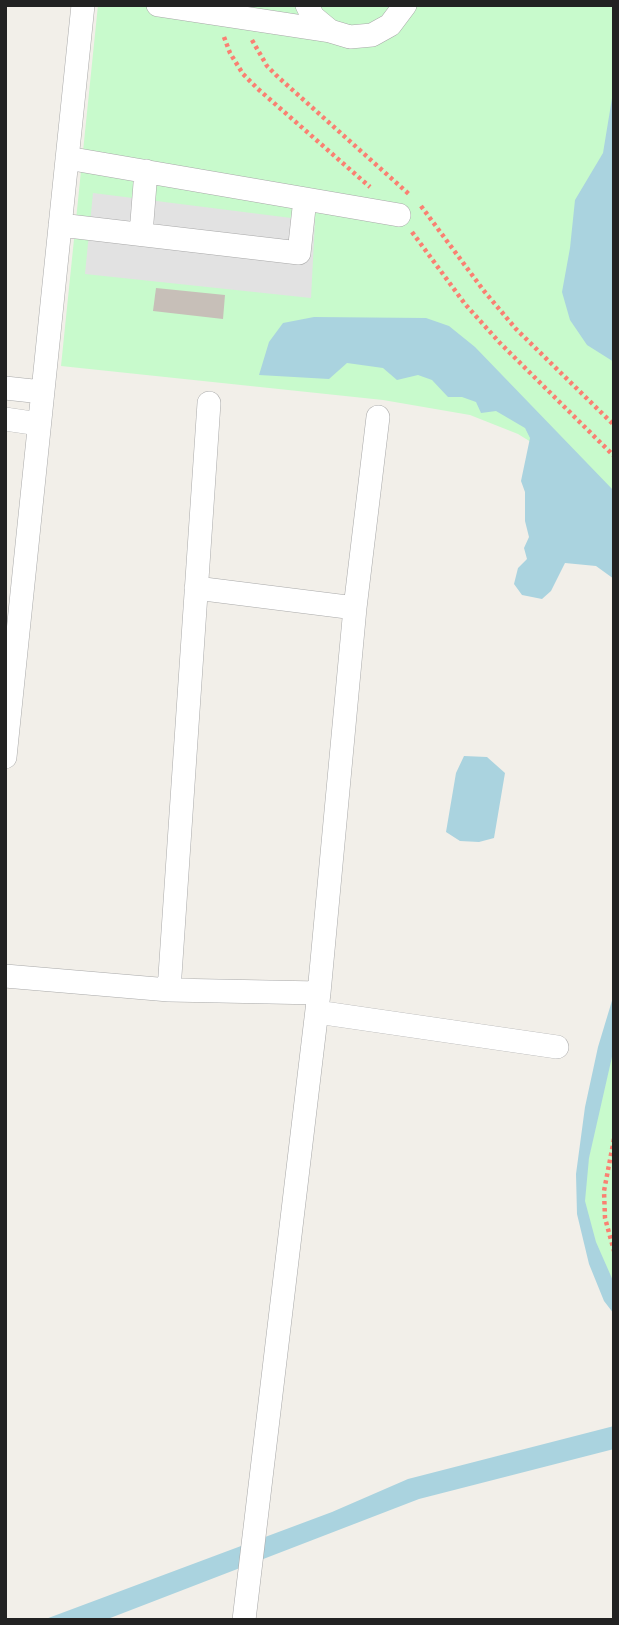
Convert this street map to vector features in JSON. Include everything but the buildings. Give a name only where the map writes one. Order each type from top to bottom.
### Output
[{"type":"street","points":[[5,757],[83,5]]},
{"type":"street","points":[[158,5],[330,31],[350,37],[372,35],[390,25],[401,12],[420,5]]},
{"type":"street","points":[[307,5],[313,17],[330,31]]},
{"type":"street","points":[[67,158],[399,215]]},
{"type":"street","points":[[141,234],[146,172]]},
{"type":"street","points":[[60,225],[299,253],[305,199]]},
{"type":"street","points":[[5,388],[42,392]]},
{"type":"street","points":[[169,990],[209,403]]},
{"type":"street","points":[[244,1620],[318,1003],[355,608],[377,417]]},
{"type":"street","points":[[5,419],[39,424]]},
{"type":"street","points":[[196,588],[355,608]]},
{"type":"street","points":[[5,976],[318,1003],[557,1047]]},
{"type":"path","points":[[614,1139],[604,1191],[605,1218],[614,1251]]},
{"type":"green space","points":[[98,5],[614,5],[614,505],[581,473],[518,434],[470,415],[383,400],[61,366]]},
{"type":"green space","points":[[614,1024],[614,1302],[581,1199]]},
{"type":"shaded area","points":[[93,193],[315,221],[311,298],[85,274]]},
{"type":"water","points":[[614,86],[614,362],[587,345],[570,320],[562,292],[575,200],[603,153]]},
{"type":"water","points":[[314,317],[426,318],[449,326],[475,347],[614,491],[614,579],[596,566],[565,563],[551,591],[542,599],[522,595],[514,584],[518,568],[527,559],[524,548],[529,537],[525,521],[525,492],[521,481],[530,438],[525,428],[496,411],[481,413],[476,402],[462,397],[448,397],[432,380],[418,375],[397,380],[383,368],[347,363],[329,379],[259,375],[269,342],[283,323]]},
{"type":"water","points":[[464,756],[487,757],[505,773],[494,838],[479,842],[460,841],[446,832],[456,773]]},
{"type":"water","points":[[614,994],[614,1048],[589,1158],[585,1201],[596,1242],[614,1283],[614,1314],[604,1301],[589,1264],[577,1214],[576,1174],[585,1107],[598,1047]]},
{"type":"water","points":[[614,1426],[614,1449],[419,1499],[105,1620],[43,1620],[332,1512],[408,1479]]}]
